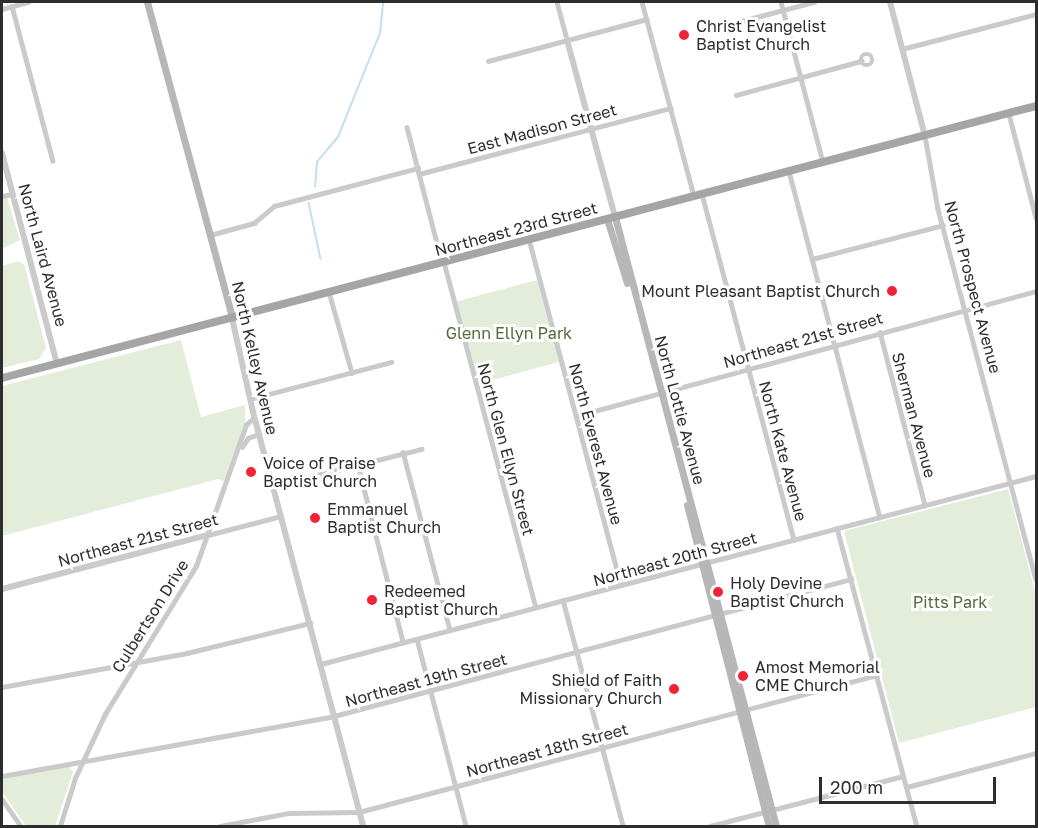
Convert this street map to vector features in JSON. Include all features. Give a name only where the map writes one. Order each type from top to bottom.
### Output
[{"type":"main road","name":"North Kelley Avenue","points":[[147,2],[232,318]]},
{"type":"main road","name":"Northeast 23rd Street","points":[[2,378],[1036,106]]},
{"type":"main road","name":"North Lottie Avenue","points":[[611,218],[660,394],[769,811],[776,826]]},
{"type":"main road","name":"North Lottie Avenue","points":[[769,811],[769,826]]},
{"type":"street","points":[[2,9],[28,2]]},
{"type":"street","name":"North Lottie Avenue","points":[[557,2],[611,218]]},
{"type":"street","name":"North Kate Avenue","points":[[642,2],[670,108],[749,370],[794,540]]},
{"type":"street","points":[[781,2],[823,162]]},
{"type":"street","points":[[723,26],[814,2]]},
{"type":"street","name":"North Prospect Avenue","points":[[890,2],[925,136],[943,225],[1036,579]]},
{"type":"street","points":[[12,6],[53,161]]},
{"type":"street","points":[[902,49],[1036,14]]},
{"type":"street","points":[[488,61],[647,20]]},
{"type":"street","points":[[736,95],[861,61]]},
{"type":"street","name":"East Madison Street","points":[[419,174],[670,108]]},
{"type":"street","points":[[1009,113],[1036,218]]},
{"type":"street","name":"North Glen Ellyn Street","points":[[407,127],[536,607]]},
{"type":"street","name":"North Laird Avenue","points":[[2,153],[57,364]]},
{"type":"street","points":[[210,235],[254,223],[274,206],[418,168]]},
{"type":"street","points":[[789,171],[880,517]]},
{"type":"street","points":[[2,196],[12,194]]},
{"type":"street","points":[[812,259],[943,225]]},
{"type":"street","name":"North Everest Avenue","points":[[529,239],[621,585]]},
{"type":"street","name":"Northeast 21st Street","points":[[576,416],[749,370],[834,344],[1036,291]]},
{"type":"street","points":[[329,292],[352,373]]},
{"type":"street","name":"North Kelley Avenue","points":[[232,318],[254,417],[363,826]]},
{"type":"street","name":"Sherman Avenue","points":[[880,332],[925,505]]},
{"type":"street","points":[[250,399],[391,362]]},
{"type":"street","name":"Culbertson Drive","points":[[60,826],[83,760],[135,663],[186,583],[208,535],[239,452],[246,425],[254,417]]},
{"type":"street","points":[[239,452],[248,438],[259,434]]},
{"type":"street","points":[[273,486],[421,449]]},
{"type":"street","points":[[403,452],[450,630]]},
{"type":"street","points":[[357,465],[404,642]]},
{"type":"street","name":"Northeast 20th Street","points":[[321,664],[1036,476]]},
{"type":"street","name":"Northeast 21st Street","points":[[2,589],[281,516]]},
{"type":"street","points":[[837,528],[917,826]]},
{"type":"street","name":"Northeast 19th Street","points":[[2,776],[83,760],[254,733],[334,716],[851,579]]},
{"type":"street","points":[[563,600],[623,826]]},
{"type":"street","points":[[2,687],[135,663],[310,623]]},
{"type":"street","points":[[417,639],[466,826]]},
{"type":"street","name":"Northeast 18th Street","points":[[220,826],[296,813],[359,812],[877,675]]},
{"type":"street","points":[[906,787],[1036,753]]},
{"type":"street","points":[[710,826],[903,776]]},
{"type":"street","points":[[2,799],[21,826]]},
{"type":"green space","points":[[7,197],[20,240],[2,249],[2,198]]},
{"type":"green space","points":[[18,261],[24,264],[46,348],[39,359],[2,368],[2,266]]},
{"type":"green space","name":"Glenn Ellyn Park","points":[[537,280],[559,362],[479,384],[457,301]]},
{"type":"green space","points":[[181,340],[201,417],[245,405],[245,425],[224,481],[218,479],[2,536],[2,386]]},
{"type":"green space","name":"Pitts Park","points":[[1008,489],[1036,595],[1036,707],[899,743],[844,531]]},
{"type":"green space","points":[[70,766],[73,772],[55,826],[26,826],[2,792],[2,779]]},
{"type":"waterway","points":[[315,187],[317,162],[338,137],[380,33],[383,2]]},
{"type":"waterway","points":[[309,203],[321,259]]},
{"type":"place","name":"Christ Evangelist Baptist Church","points":[[684,35]]},
{"type":"place","name":"Mount Pleasant Baptist Church","points":[[892,291]]},
{"type":"place","name":"Voice of Praise Baptist Church","points":[[251,472]]},
{"type":"place","name":"Emmanuel Baptist Church","points":[[315,518]]},
{"type":"place","name":"Holy Devine Baptist Church","points":[[718,592]]},
{"type":"place","name":"Redeemed Baptist Church","points":[[372,600]]},
{"type":"place","name":"Amost Memorial CME Church","points":[[743,676]]},
{"type":"place","name":"Shield of Faith Missionary Church","points":[[674,689]]}]
